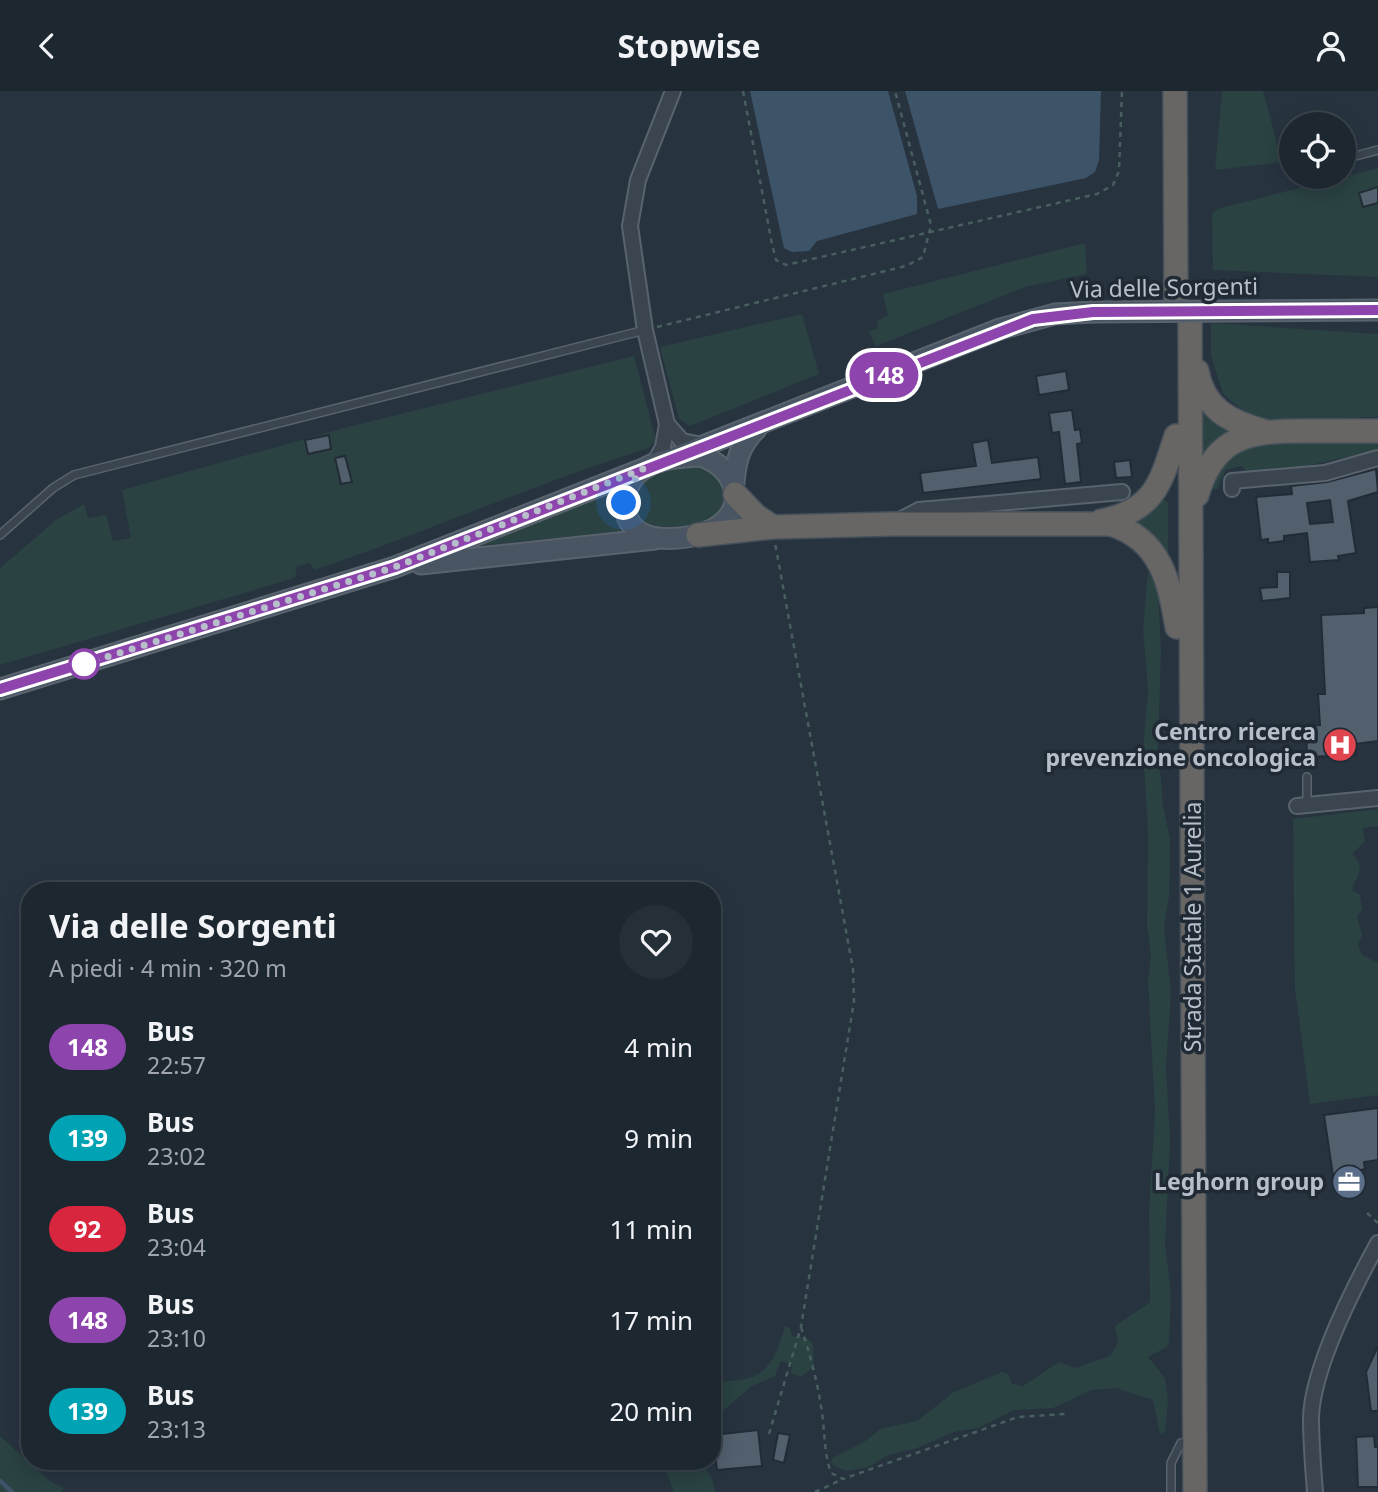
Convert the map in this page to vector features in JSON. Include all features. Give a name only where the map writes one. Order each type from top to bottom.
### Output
[{"type":"highway","name":"Strada Statale 1 Aurelia","points":[[1175,91],[1191,525],[1195,1492]]},
{"type":"highway","name":"Strada Statale 1 Aurelia","points":[[1181,1492],[1176,436],[1184,315],[1189,91]]},
{"type":"highway","points":[[1184,315],[1198,376],[1208,402],[1231,421],[1264,431],[1378,431]]},
{"type":"highway","points":[[1191,525],[1200,483],[1211,460],[1232,442],[1264,431]]},
{"type":"highway","points":[[698,535],[773,527],[1092,522],[1122,516],[1146,502],[1161,479],[1176,436]]},
{"type":"highway","points":[[734,489],[756,516],[773,527]]},
{"type":"highway","points":[[1092,522],[1126,529],[1151,548],[1168,580],[1177,627]]},
{"type":"main road","name":"Via delle Sorgenti","points":[[0,689],[395,567],[1000,329],[1055,314],[1093,312],[1378,310]]},
{"type":"main road","name":"Via delle Sorgenti","points":[[395,567],[698,535],[722,524],[733,504],[736,459],[744,440],[760,424]]},
{"type":"main road","name":"Via delle Sorgenti","points":[[675,457],[712,459],[729,473],[734,489]]},
{"type":"main road","points":[[648,467],[625,494],[625,512],[632,526],[648,536],[661,538]]},
{"type":"street","points":[[648,467],[663,447],[667,423],[645,330],[630,226],[638,180],[673,91]]},
{"type":"street","points":[[667,423],[682,441],[704,446]]},
{"type":"street","points":[[1232,489],[1232,481],[1325,473],[1378,458]]},
{"type":"street","points":[[893,524],[918,505],[1094,489],[1122,492]]},
{"type":"street","points":[[1302,805],[1378,798]]},
{"type":"street","points":[[1315,1492],[1311,1416],[1314,1394],[1359,1277],[1378,1243]]},
{"type":"lane","points":[[1356,156],[1378,150]]},
{"type":"lane","points":[[0,535],[53,488],[74,475],[645,330]]},
{"type":"lane","points":[[1302,805],[1307,777]]},
{"type":"lane","points":[[1171,1492],[1171,1462],[1181,1443]]},
{"type":"path","points":[[743,91],[776,260],[786,265],[1097,194],[1113,185],[1119,171],[1122,91]]},
{"type":"path","points":[[645,330],[906,266],[923,257],[932,225],[895,91]]},
{"type":"path","points":[[769,1434],[801,1327],[854,1001],[853,969],[773,527]]},
{"type":"path","points":[[1367,1213],[1378,1223]]},
{"type":"path","points":[[801,1327],[823,1415],[825,1455],[831,1473],[842,1479]]},
{"type":"path","points":[[815,1492],[842,1479],[1018,1417],[1065,1415]]},
{"type":"green space","points":[[1222,91],[1263,91],[1279,151],[1279,162],[1215,170]]},
{"type":"green space","points":[[1378,168],[1378,277],[1213,270],[1212,215],[1217,209],[1296,189],[1356,189],[1356,174]]},
{"type":"green space","points":[[1085,243],[1087,274],[1025,287],[876,346],[869,332],[878,328],[877,321],[888,316],[883,294]]},
{"type":"green space","points":[[802,314],[819,374],[690,426],[679,419],[660,347]]},
{"type":"green space","points":[[1211,323],[1378,334],[1378,417],[1255,420],[1223,394],[1211,356]]},
{"type":"green space","points":[[634,356],[656,440],[649,448],[565,476],[314,570],[310,563],[297,566],[295,577],[288,580],[0,665],[0,568],[56,520],[84,504],[88,518],[106,515],[113,541],[131,538],[122,490],[344,428]]},
{"type":"green space","points":[[1198,401],[1235,429],[1205,457],[1200,457]]},
{"type":"green space","points":[[1266,438],[1378,438],[1378,450],[1293,469],[1249,474],[1241,466],[1226,470],[1217,489],[1205,490],[1218,462]]},
{"type":"green space","points":[[682,464],[708,466],[725,484],[725,499],[721,512],[709,520],[681,526],[652,526],[641,520],[633,512],[635,488],[643,481]]},
{"type":"green space","points":[[616,491],[615,507],[626,531],[475,546]]},
{"type":"green space","points":[[1162,498],[1168,503],[1168,551],[1164,554],[1129,521]]},
{"type":"green space","points":[[1148,571],[1158,593],[1161,649],[1158,745],[1163,805],[1170,839],[1169,896],[1164,928],[1171,993],[1166,1067],[1170,1141],[1165,1245],[1171,1293],[1169,1341],[1167,1347],[1148,1357],[1165,1378],[1168,1401],[1165,1432],[1160,1435],[1153,1400],[1116,1388],[1092,1390],[1053,1408],[1014,1410],[978,1428],[954,1432],[917,1448],[888,1455],[869,1467],[846,1471],[831,1464],[833,1458],[867,1440],[880,1429],[917,1421],[954,1392],[1002,1372],[1008,1374],[1012,1384],[1023,1386],[1059,1362],[1075,1368],[1110,1356],[1118,1343],[1115,1326],[1150,1302],[1149,1211],[1155,1111],[1148,980],[1151,956],[1147,927],[1148,833],[1143,749],[1148,690],[1143,629]]},
{"type":"green space","points":[[1378,809],[1378,826],[1363,828],[1365,841],[1352,854],[1360,869],[1352,890],[1360,895],[1362,909],[1357,917],[1362,935],[1358,945],[1362,955],[1378,963],[1378,1095],[1310,1104],[1295,988],[1293,819]]},
{"type":"green space","points":[[785,1326],[790,1328],[792,1336],[807,1338],[813,1344],[814,1367],[801,1377],[791,1373],[792,1364],[781,1361],[775,1376],[752,1386],[721,1412],[721,1381],[753,1377],[769,1364]]},
{"type":"green space","points":[[0,1436],[21,1455],[21,1470],[38,1470],[50,1481],[64,1488],[61,1492],[0,1492]]},
{"type":"green space","points":[[665,1470],[706,1470],[713,1481],[715,1492],[674,1492]]},
{"type":"water","points":[[750,91],[888,91],[917,196],[917,214],[817,241],[809,251],[792,252],[784,248]]},
{"type":"water","points":[[905,91],[1101,91],[1099,160],[1095,172],[1086,178],[938,209]]},
{"type":"building","points":[[1378,187],[1378,203],[1363,207],[1359,193]]},
{"type":"building","points":[[1066,371],[1069,390],[1039,395],[1036,376]]},
{"type":"building","points":[[1072,410],[1075,430],[1080,429],[1082,443],[1077,444],[1081,482],[1065,484],[1059,432],[1052,433],[1049,413]]},
{"type":"building","points":[[329,435],[331,449],[308,454],[305,440]]},
{"type":"building","points":[[988,440],[992,463],[1038,457],[1041,479],[923,493],[920,473],[976,466],[972,443]]},
{"type":"building","points":[[345,456],[352,482],[341,484],[335,458]]},
{"type":"building","points":[[1130,460],[1132,477],[1116,478],[1114,462]]},
{"type":"building","points":[[1376,469],[1378,492],[1348,501],[1356,553],[1338,556],[1339,560],[1310,562],[1307,533],[1284,536],[1284,541],[1268,543],[1268,539],[1261,540],[1256,497],[1292,494],[1291,486],[1327,482]],"holes":[[[1330,500],[1333,522],[1310,524],[1307,503]]]},
{"type":"building","points":[[1277,572],[1290,572],[1290,598],[1262,601],[1260,588],[1277,587]]},
{"type":"building","points":[[1378,607],[1378,741],[1355,744],[1356,755],[1307,757],[1306,726],[1320,725],[1318,694],[1325,694],[1321,615],[1364,613],[1364,608]]},
{"type":"building","points":[[1378,1108],[1378,1160],[1364,1162],[1365,1169],[1361,1170],[1363,1184],[1335,1189],[1324,1115]]},
{"type":"building","points":[[1378,1346],[1378,1411],[1371,1411],[1366,1372]]},
{"type":"building","points":[[758,1430],[762,1466],[721,1470],[721,1434]]},
{"type":"building","points":[[778,1433],[790,1435],[784,1463],[773,1460]]},
{"type":"building","points":[[1374,1436],[1375,1447],[1378,1447],[1378,1487],[1358,1487],[1356,1437]]},
{"type":"waterway","points":[[0,1481],[12,1492]]},
{"type":"bus line","name":"148","points":[[0,689],[395,567],[1000,329],[1033,319],[1055,314],[1093,312],[1378,310]]},
{"type":"place","name":"Centro ricerca prevenzione oncologica","points":[[1340,745]]},
{"type":"place","name":"Leghorn group","points":[[1349,1182]]},
{"type":"route","points":[[84,664],[395,567],[643,469],[625,494],[624,503]]}]
